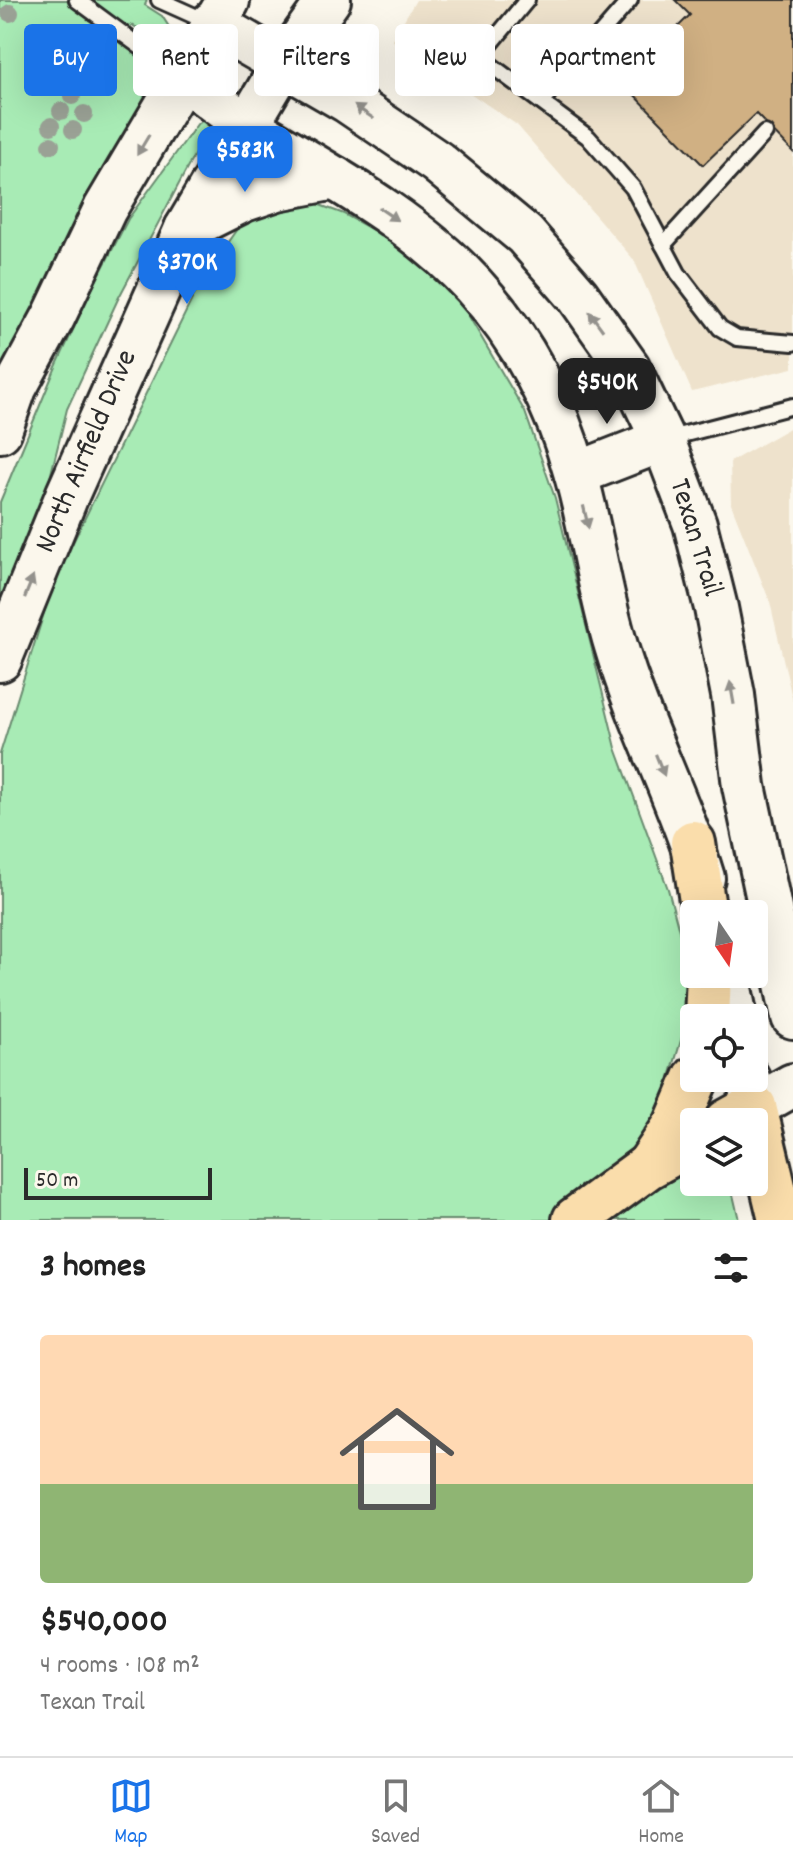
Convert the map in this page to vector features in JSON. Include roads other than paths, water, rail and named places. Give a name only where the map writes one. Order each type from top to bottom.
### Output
[{"type":"main road","name":"North Airfield Drive","points":[[312,24],[329,0]]},
{"type":"main road","name":"Texan Trail","points":[[220,12],[254,39]]},
{"type":"main road","points":[[0,431],[15,388],[54,316],[105,209],[172,96]]},
{"type":"main road","points":[[207,96],[248,126],[335,178],[413,231],[472,285],[521,346],[556,418],[576,474],[615,645],[639,714],[693,843],[710,900]]},
{"type":"main road","name":"North Airfield Drive","points":[[0,660],[68,493],[186,229],[265,96]]},
{"type":"main road","name":"Texan Trail","points":[[339,96],[437,162],[525,235],[578,296],[628,367],[663,440],[695,524],[716,608],[733,695],[744,786],[793,1017]]},
{"type":"main road","points":[[186,229],[244,200],[277,189],[335,178]]},
{"type":"main road","points":[[576,474],[663,440]]},
{"type":"main road","points":[[744,786],[778,842],[793,858]]},
{"type":"main road","points":[[693,843],[702,900]]},
{"type":"main road","points":[[781,1220],[743,1102],[793,1085]]},
{"type":"main road","points":[[647,1167],[676,1125],[690,1092]]},
{"type":"main road","points":[[575,1220],[647,1167],[680,1149]]},
{"type":"lane","points":[[77,0],[133,41]]},
{"type":"lane","points":[[159,0],[220,12]]},
{"type":"lane","points":[[527,0],[480,57],[588,137],[633,188],[678,273],[720,328],[737,338],[793,343]]},
{"type":"lane","points":[[541,102],[630,0]]},
{"type":"lane","points":[[663,245],[765,133]]},
{"type":"lane","points":[[663,440],[793,406]]}]
